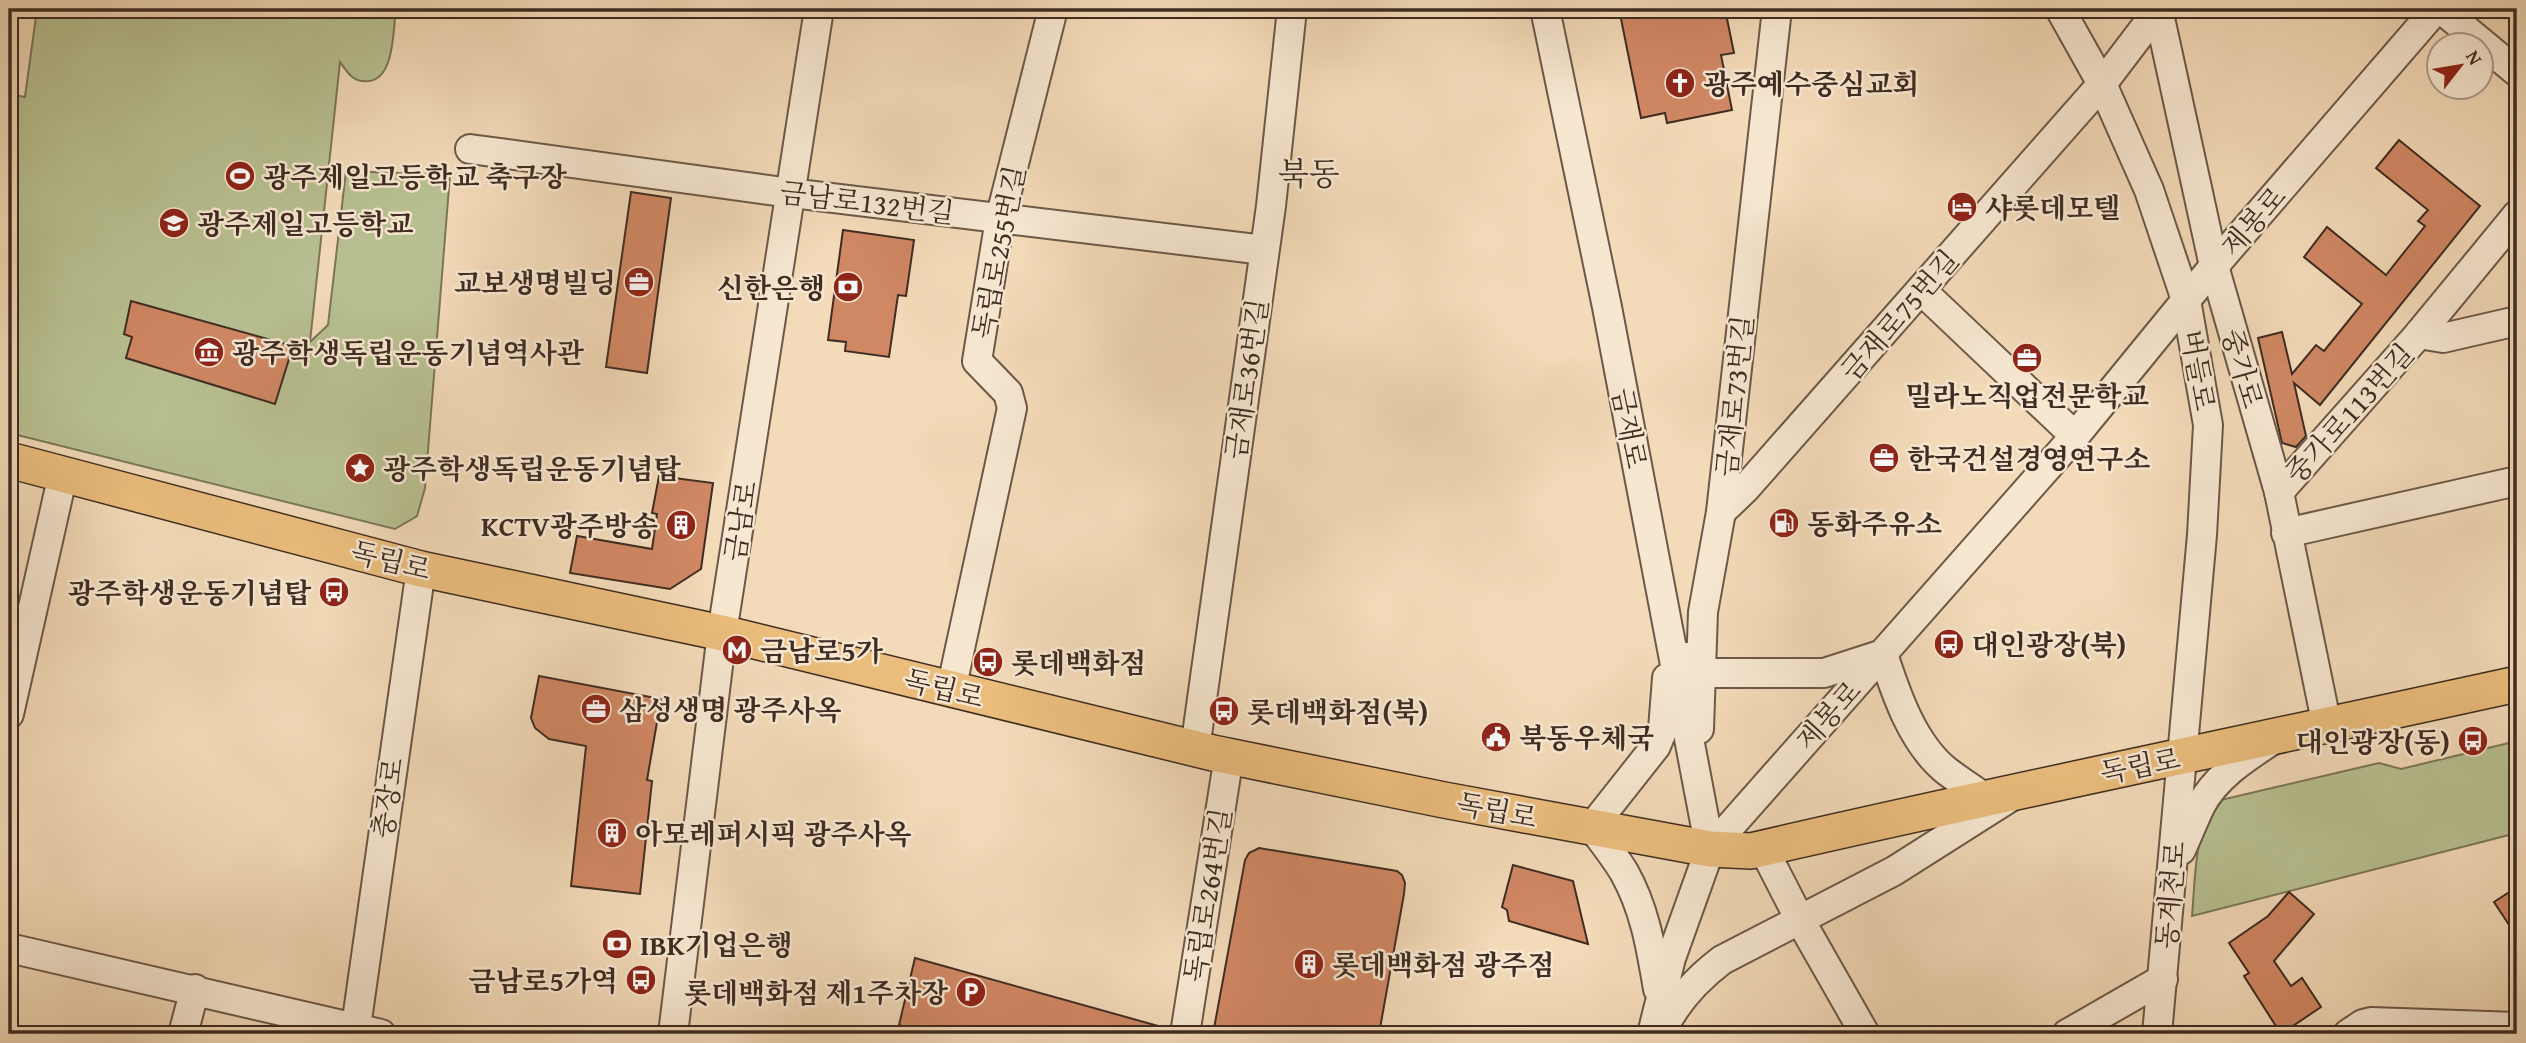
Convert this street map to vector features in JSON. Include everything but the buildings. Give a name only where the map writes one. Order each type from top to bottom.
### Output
[{"type":"main road","name":"독립로","points":[[9,460],[422,569],[722,634],[1195,749],[1710,849],[1751,851],[1984,797],[2517,684]]},
{"type":"street","name":"금남로","points":[[673,1034],[722,634],[819,9]]},
{"type":"street","name":"독립로255번길","points":[[951,690],[1012,408],[1008,393],[977,361],[1000,219],[1053,9]]},
{"type":"street","name":"금재로36번길","points":[[1195,749],[1264,250],[1292,9]]},
{"type":"street","name":"금재로","points":[[1545,9],[1607,307],[1710,849]]},
{"type":"street","name":"금재로73번길","points":[[1697,783],[1703,612],[1721,512],[1777,9]]},
{"type":"street","name":"버들로","points":[[2060,9],[2102,84],[2149,190],[2186,300],[2208,425],[2203,535],[2181,757]]},
{"type":"street","name":"금재로75번길","points":[[1721,512],[1745,489],[2102,84],[2158,9]]},
{"type":"street","name":"중가로","points":[[2158,9],[2214,266],[2279,492],[2327,726]]},
{"type":"street","name":"제봉로","points":[[1652,1034],[1671,958],[1710,849],[2075,436],[2214,266],[2436,9]]},
{"type":"street","points":[[2441,9],[2517,72]]},
{"type":"street","name":"금남로132번길","points":[[470,149],[791,193],[1264,250]]},
{"type":"street","name":"중가로113번길","points":[[2279,492],[2419,334],[2517,215]]},
{"type":"street","points":[[1921,290],[2075,436]]},
{"type":"street","name":"중가로113번길","points":[[2419,334],[2444,338],[2517,320]]},
{"type":"street","points":[[9,714],[63,474]]},
{"type":"street","points":[[2286,533],[2517,481]]},
{"type":"street","name":"충장로","points":[[9,948],[195,989],[364,1032],[422,569]]},
{"type":"street","points":[[1668,629],[1688,658],[1701,670],[1709,673],[1824,673],[1883,654],[1899,703],[1919,738],[1946,771],[1984,797]]},
{"type":"street","points":[[1660,1004],[1650,941],[1640,905],[1624,871],[1592,827],[1646,760],[1663,729],[1668,629]]},
{"type":"street","points":[[2173,869],[2202,803],[2212,788],[2239,763],[2279,736]]},
{"type":"street","name":"독립로264번길","points":[[1185,1034],[1229,756]]},
{"type":"street","name":"동계천로","points":[[2157,1034],[2181,757]]},
{"type":"street","points":[[1660,1034],[1682,997],[1700,976],[1722,960],[1894,872],[2023,789]]},
{"type":"street","points":[[1763,848],[1800,920],[1865,1034]]},
{"type":"street","points":[[2067,1034],[2163,979]]},
{"type":"street","points":[[183,1034],[195,989]]},
{"type":"street","points":[[2348,1034],[2371,1022],[2517,1027]]},
{"type":"green space","points":[[37,9],[396,9],[391,51],[384,71],[378,78],[369,81],[355,79],[340,62],[310,342],[328,325],[346,171],[450,175],[425,488],[417,516],[395,529],[9,433],[9,94],[25,97]]},
{"type":"green space","points":[[2517,741],[2517,833],[2192,916],[2195,870],[2201,836],[2212,808],[2221,800],[2379,763],[2401,769]]},
{"type":"place","name":"광주예수중심교회","points":[[1680,83]]},
{"type":"place","name":"광주제일고등학교 축구장","points":[[240,176]]},
{"type":"place","name":"샤롯데모텔","points":[[1962,207]]},
{"type":"place","name":"광주제일고등학교","points":[[174,223]]},
{"type":"place","name":"교보생명빌딩","points":[[639,282]]},
{"type":"place","name":"신한은행","points":[[848,287]]},
{"type":"place","name":"광주학생독립운동기념역사관","points":[[209,352]]},
{"type":"place","name":"밀라노직업전문학교","points":[[2027,358]]},
{"type":"place","name":"한국건설경영연구소","points":[[1884,458]]},
{"type":"place","name":"광주학생독립운동기념탑","points":[[360,468]]},
{"type":"place","name":"동화주유소","points":[[1784,523]]},
{"type":"place","name":"KCTV광주방송","points":[[681,525]]},
{"type":"place","name":"광주학생운동기념탑","points":[[334,592]]},
{"type":"place","name":"대인광장(북)","points":[[1949,644]]},
{"type":"place","name":"금남로5가","points":[[737,650]]},
{"type":"place","name":"롯데백화점","points":[[988,662]]},
{"type":"place","name":"삼성생명 광주사옥","points":[[596,709]]},
{"type":"place","name":"롯데백화점(북)","points":[[1224,711]]},
{"type":"place","name":"북동우체국","points":[[1496,737]]},
{"type":"place","name":"대인광장(동)","points":[[2473,741]]},
{"type":"place","name":"아모레퍼시픽 광주사옥","points":[[612,833]]},
{"type":"place","name":"IBK기업은행","points":[[617,944]]},
{"type":"place","name":"롯데백화점 광주점","points":[[1309,964]]},
{"type":"place","name":"금남로5가역","points":[[641,980]]},
{"type":"place","name":"롯데백화점 제1주차장","points":[[971,992]]},
{"type":"district","name":"북동","points":[[1309,173]]}]
